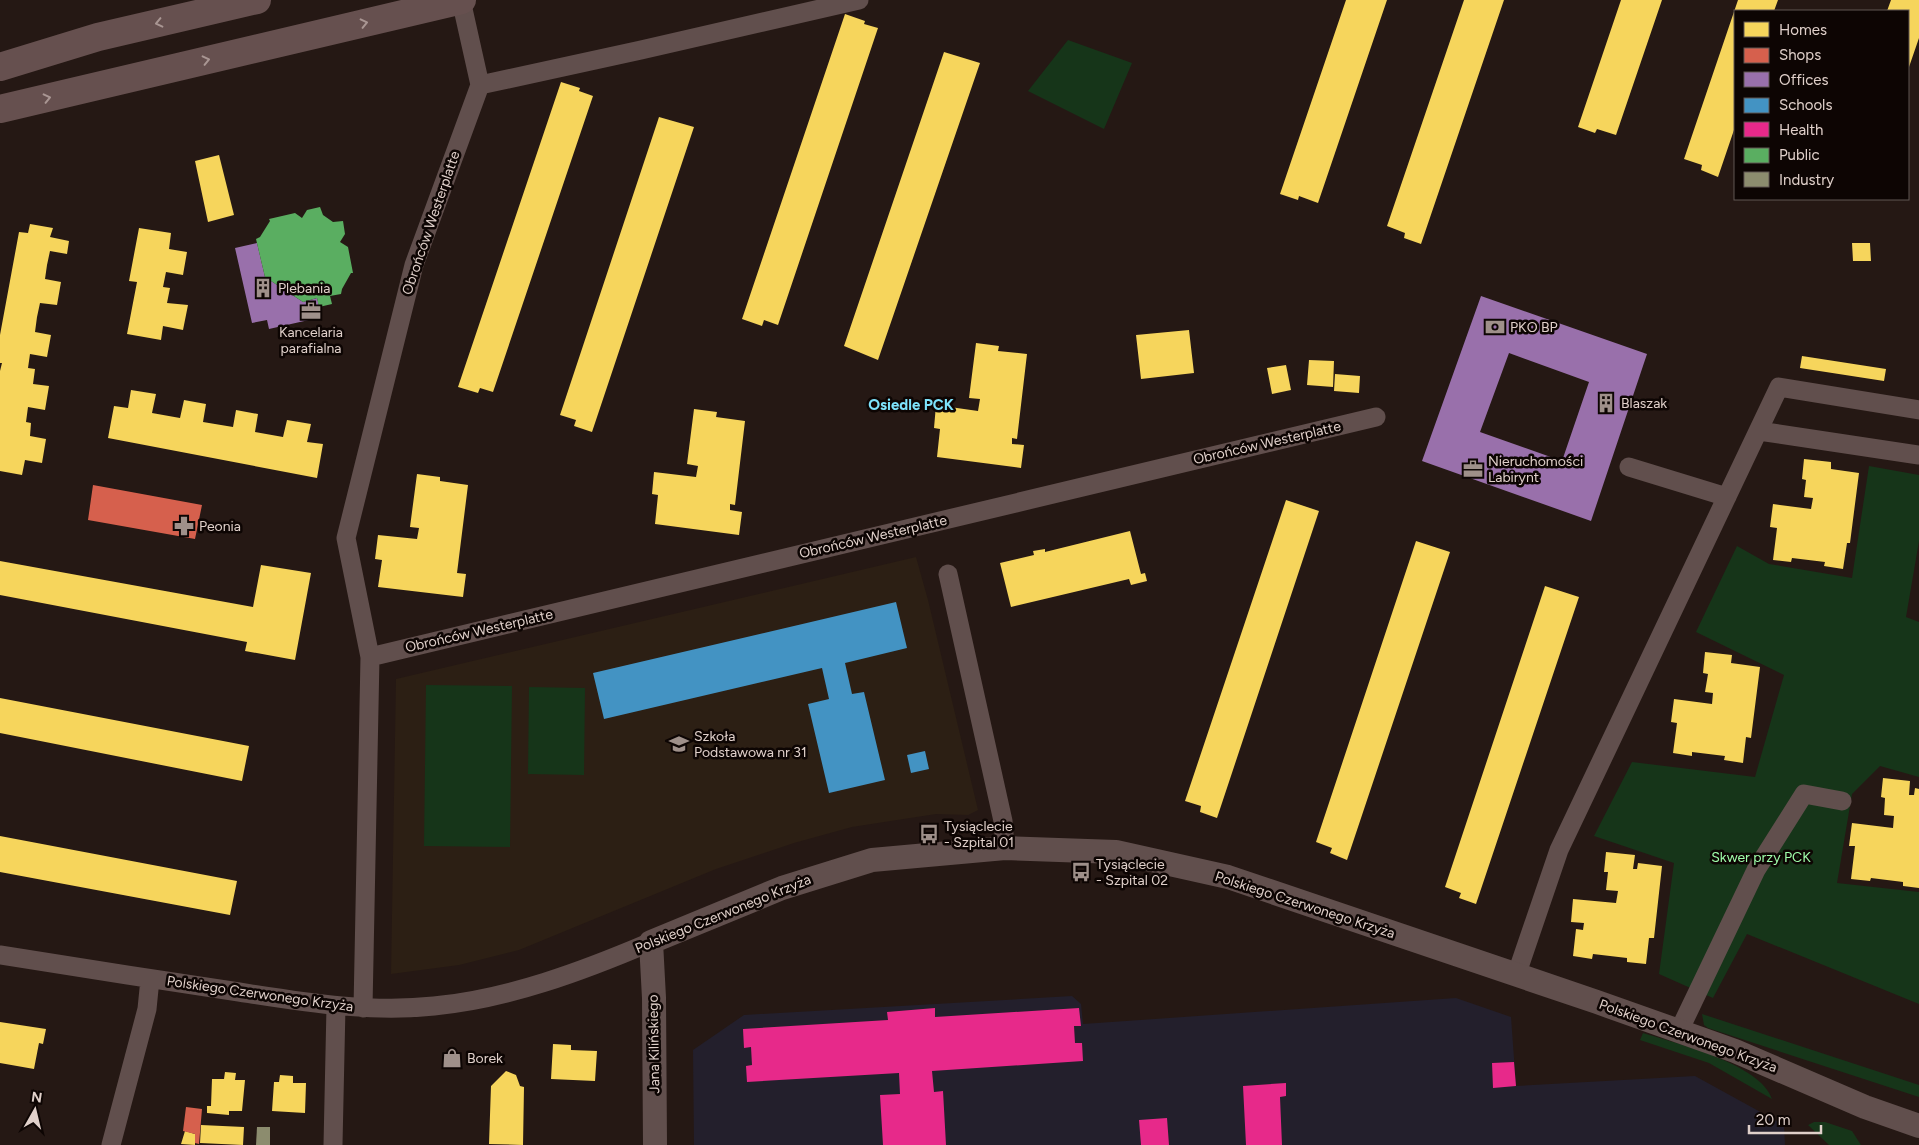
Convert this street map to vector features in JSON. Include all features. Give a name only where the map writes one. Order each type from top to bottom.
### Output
[{"type":"main road","points":[[0,67],[98,37],[258,0]]},
{"type":"main road","points":[[0,109],[461,0]]},
{"type":"street","points":[[461,0],[480,85],[859,0]]},
{"type":"street","name":"Obrońców Westerplatte","points":[[363,1008],[370,657],[346,538],[414,265],[480,85]]},
{"type":"street","points":[[1516,976],[1559,850],[1779,387],[1919,410]]},
{"type":"street","name":"Obrońców Westerplatte","points":[[370,657],[1376,417]]},
{"type":"street","points":[[1759,431],[1919,455]]},
{"type":"street","points":[[1629,467],[1727,497]]},
{"type":"street","points":[[948,574],[1004,820],[1005,848]]},
{"type":"street","points":[[1679,1031],[1756,870],[1804,794],[1842,800]]},
{"type":"street","name":"Polskiego Czerwonego Krzyża","points":[[0,955],[336,1006],[397,1009],[433,1007],[493,997],[600,963],[782,888],[872,860],[1005,848],[1116,852],[1228,877],[1735,1051],[1865,1107],[1919,1126]]},
{"type":"street","name":"Jana Kilińskiego","points":[[651,942],[654,998],[655,1145]]},
{"type":"street","points":[[111,1145],[147,1009],[150,979]]},
{"type":"street","points":[[333,1145],[336,1006]]},
{"type":"shaded area","name":"Szkoła Podstawowa nr 31","points":[[916,557],[978,810],[968,815],[936,814],[852,827],[794,843],[716,869],[519,950],[459,965],[391,974],[396,679]]},
{"type":"shaded area","points":[[1072,996],[1081,1004],[1083,1024],[1456,998],[1511,1017],[1516,1086],[1695,1076],[1784,1125],[1785,1145],[694,1145],[693,1050],[744,1015]]},
{"type":"green space","points":[[1068,40],[1132,63],[1104,129],[1028,91]]},
{"type":"green space","name":"Skwer przy PCK","points":[[1869,466],[1919,475],[1919,541],[1906,617],[1919,622],[1919,777],[1880,766],[1852,794],[1837,883],[1919,892],[1919,1004],[1747,934],[1713,998],[1659,974],[1674,863],[1594,836],[1632,762],[1755,777],[1784,675],[1696,632],[1737,546],[1769,564],[1852,578]]},
{"type":"green space","points":[[426,685],[512,686],[510,847],[424,846]]},
{"type":"green space","points":[[529,687],[585,688],[584,775],[528,774]]},
{"type":"green space","points":[[1702,1014],[1919,1085],[1919,1097],[1708,1028],[1704,1025]]},
{"type":"green space","points":[[1643,1033],[1695,1049],[1735,1065],[1752,1075],[1765,1087],[1772,1099],[1709,1063],[1640,1040]]},
{"type":"green space","points":[[1814,1122],[1825,1122],[1852,1131],[1861,1145],[1829,1145],[1808,1125]]},
{"type":"building: Homes","points":[[1346,0],[1387,0],[1318,203],[1299,196],[1298,200],[1280,194]]},
{"type":"building: Homes","points":[[1464,0],[1504,0],[1421,244],[1404,238],[1405,233],[1387,226]]},
{"type":"building: Homes","points":[[1621,0],[1662,0],[1616,135],[1597,129],[1595,133],[1578,127]]},
{"type":"building: Homes","points":[[1738,0],[1778,0],[1774,10],[1735,10]]},
{"type":"building: Homes","points":[[1891,0],[1919,0],[1919,38],[1909,67],[1909,10],[1887,10]]},
{"type":"building: Homes","points":[[1734,12],[1734,130],[1718,177],[1701,170],[1702,165],[1684,159]]},
{"type":"building: Homes","points":[[845,14],[865,21],[864,24],[878,28],[778,325],[764,320],[762,326],[742,319]]},
{"type":"building: Homes","points":[[944,52],[980,63],[878,360],[844,346]]},
{"type":"building: Homes","points":[[561,82],[580,88],[579,91],[593,96],[493,392],[480,388],[478,393],[458,387]]},
{"type":"building: Homes","points":[[659,117],[694,127],[592,432],[574,426],[576,420],[560,415]]},
{"type":"building: Homes","points":[[219,155],[234,215],[208,222],[195,161]]},
{"type":"building: Homes","points":[[30,224],[53,228],[50,237],[69,241],[67,254],[50,251],[45,279],[61,282],[57,305],[40,303],[35,332],[51,335],[47,357],[30,354],[28,368],[35,369],[33,384],[49,386],[45,410],[28,407],[26,422],[31,423],[30,436],[46,439],[42,463],[25,460],[22,475],[0,471],[0,371],[2,363],[0,363],[0,335],[19,232],[28,233]]},
{"type":"building: Homes","points":[[139,228],[171,233],[169,249],[187,252],[183,275],[166,272],[163,287],[170,288],[167,303],[188,305],[183,330],[163,326],[161,340],[127,334],[137,282],[129,281]]},
{"type":"building: Homes","points":[[1852,243],[1870,243],[1871,261],[1853,261]]},
{"type":"building: Homes","points":[[1189,330],[1194,373],[1141,379],[1136,335]]},
{"type":"building: Homes","points":[[976,343],[999,346],[998,351],[1027,354],[1017,439],[1012,438],[1012,444],[1024,445],[1021,468],[937,457],[940,429],[934,428],[936,405],[978,411],[980,399],[969,398]]},
{"type":"building: Homes","points":[[1802,356],[1886,369],[1884,381],[1800,368]]},
{"type":"building: Homes","points":[[1309,360],[1334,361],[1333,387],[1307,385]]},
{"type":"building: Homes","points":[[1286,365],[1291,390],[1272,394],[1267,368]]},
{"type":"building: Homes","points":[[1335,374],[1360,376],[1359,393],[1334,391]]},
{"type":"building: Homes","points":[[131,390],[156,394],[152,413],[180,418],[184,400],[206,404],[203,422],[233,427],[236,410],[258,414],[255,432],[283,437],[287,420],[311,424],[307,442],[323,444],[317,478],[108,438],[114,406],[128,408]]},
{"type":"building: Homes","points":[[694,409],[717,412],[716,417],[745,421],[735,505],[730,504],[730,510],[742,512],[739,535],[655,524],[658,495],[652,494],[654,472],[696,477],[698,466],[687,464]]},
{"type":"building: Homes","points":[[1804,459],[1831,462],[1831,469],[1859,473],[1850,543],[1847,543],[1843,569],[1824,566],[1825,562],[1792,558],[1791,562],[1773,560],[1777,528],[1770,527],[1773,504],[1811,509],[1813,498],[1804,497],[1806,480],[1802,479]]},
{"type":"building: Homes","points":[[417,474],[440,477],[440,481],[468,485],[457,573],[466,574],[463,597],[378,587],[382,560],[375,559],[378,535],[417,539],[419,528],[410,527]]},
{"type":"building: Homes","points":[[1286,500],[1319,511],[1217,818],[1200,812],[1201,806],[1185,801]]},
{"type":"building: Homes","points":[[1130,531],[1141,574],[1145,573],[1147,581],[1131,585],[1129,579],[1011,607],[1000,563],[1034,555],[1033,551],[1045,549],[1045,552]]},
{"type":"building: Homes","points":[[1416,541],[1450,552],[1347,860],[1330,853],[1332,848],[1316,842]]},
{"type":"building: Homes","points":[[0,561],[253,607],[261,565],[311,573],[295,660],[245,651],[247,642],[0,595]]},
{"type":"building: Homes","points":[[1545,586],[1579,597],[1476,904],[1459,898],[1461,893],[1445,887]]},
{"type":"building: Homes","points":[[1705,652],[1732,655],[1731,663],[1760,667],[1751,738],[1746,737],[1743,763],[1724,760],[1725,756],[1692,752],[1692,756],[1673,753],[1677,723],[1671,722],[1674,699],[1712,704],[1713,693],[1705,692],[1708,674],[1703,673]]},
{"type":"building: Homes","points":[[0,698],[249,746],[242,781],[0,733]]},
{"type":"building: Homes","points":[[1883,778],[1910,781],[1909,795],[1914,795],[1915,788],[1919,789],[1919,888],[1903,886],[1903,882],[1871,878],[1870,881],[1851,879],[1855,846],[1849,846],[1852,823],[1893,828],[1894,816],[1884,815],[1885,798],[1881,797]]},
{"type":"building: Homes","points":[[0,836],[237,881],[230,915],[0,872]]},
{"type":"building: Homes","points":[[1606,852],[1635,855],[1633,869],[1637,869],[1638,863],[1662,866],[1654,938],[1649,938],[1646,964],[1627,962],[1627,958],[1593,954],[1592,959],[1573,956],[1576,929],[1583,930],[1584,923],[1571,922],[1573,899],[1616,903],[1618,891],[1606,890],[1608,872],[1604,872]]},
{"type":"building: Homes","points":[[0,1022],[46,1029],[43,1044],[39,1043],[34,1069],[0,1063]]},
{"type":"building: Homes","points":[[553,1044],[571,1045],[571,1050],[597,1051],[595,1081],[551,1079]]},
{"type":"building: Homes","points":[[506,1071],[516,1075],[520,1086],[524,1087],[523,1145],[489,1144],[491,1086]]},
{"type":"building: Homes","points":[[225,1072],[236,1073],[235,1080],[245,1080],[242,1111],[229,1111],[229,1115],[207,1113],[207,1106],[211,1106],[212,1079],[224,1079]]},
{"type":"building: Homes","points":[[280,1075],[293,1076],[293,1083],[306,1083],[305,1113],[272,1111],[274,1082],[279,1082]]},
{"type":"building: Homes","points":[[201,1125],[244,1127],[243,1145],[200,1143]]},
{"type":"building: Homes","points":[[185,1131],[195,1134],[195,1145],[181,1144]]},
{"type":"building: Shops","points":[[93,485],[202,505],[195,539],[88,520]]},
{"type":"building: Shops","points":[[186,1107],[202,1109],[199,1144],[195,1143],[195,1134],[183,1131]]},
{"type":"building: Offices","name":"Plebania","points":[[257,243],[265,277],[303,302],[317,298],[322,317],[269,329],[267,320],[252,323],[235,248]]},
{"type":"building: Offices","name":"Blaszak","points":[[1481,296],[1647,354],[1591,521],[1422,461]],"holes":[[[1509,353],[1589,382],[1562,461],[1480,432]]]},
{"type":"building: Schools","points":[[896,602],[907,648],[845,663],[852,694],[864,692],[885,780],[829,793],[808,704],[829,699],[822,668],[604,719],[593,673]]},
{"type":"building: Schools","points":[[925,751],[929,769],[911,773],[907,755]]},
{"type":"building: Health","points":[[935,1008],[935,1017],[1079,1008],[1081,1026],[1074,1026],[1075,1043],[1082,1043],[1083,1061],[932,1071],[934,1092],[943,1091],[946,1145],[883,1145],[880,1095],[900,1094],[899,1073],[747,1082],[746,1066],[752,1065],[751,1047],[744,1048],[743,1029],[888,1020],[887,1012]]},
{"type":"building: Health","points":[[1514,1062],[1516,1086],[1493,1088],[1492,1063]]},
{"type":"building: Health","points":[[1286,1083],[1286,1096],[1280,1097],[1282,1145],[1246,1145],[1243,1086]]},
{"type":"building: Health","points":[[1167,1118],[1169,1145],[1141,1145],[1139,1120]]},
{"type":"building: Public","points":[[320,207],[323,215],[333,222],[343,221],[345,234],[340,242],[348,247],[353,273],[351,273],[341,294],[330,296],[332,304],[319,307],[317,298],[303,302],[265,277],[256,239],[260,237],[270,221],[269,219],[295,213],[302,218],[307,210]]},
{"type":"building: Industry","points":[[257,1127],[270,1127],[270,1145],[256,1145]]},
{"type":"place","name":"Plebania","points":[[263,288]]},
{"type":"place","name":"Kancelaria parafialna","points":[[311,311]]},
{"type":"place","name":"PKO BP","points":[[1495,327]]},
{"type":"place","name":"Blaszak","points":[[1606,403]]},
{"type":"place","name":"Nieruchomości Labirynt","points":[[1473,469]]},
{"type":"place","name":"Peonia","points":[[184,526]]},
{"type":"place","name":"Szkoła Podstawowa nr 31","points":[[679,744]]},
{"type":"place","name":"Tysiąclecie - Szpital 01","points":[[929,834]]},
{"type":"place","name":"Tysiąclecie - Szpital 02","points":[[1081,872]]},
{"type":"place","name":"Borek","points":[[452,1058]]},
{"type":"district","name":"Osiedle PCK","points":[[911,405]]}]
